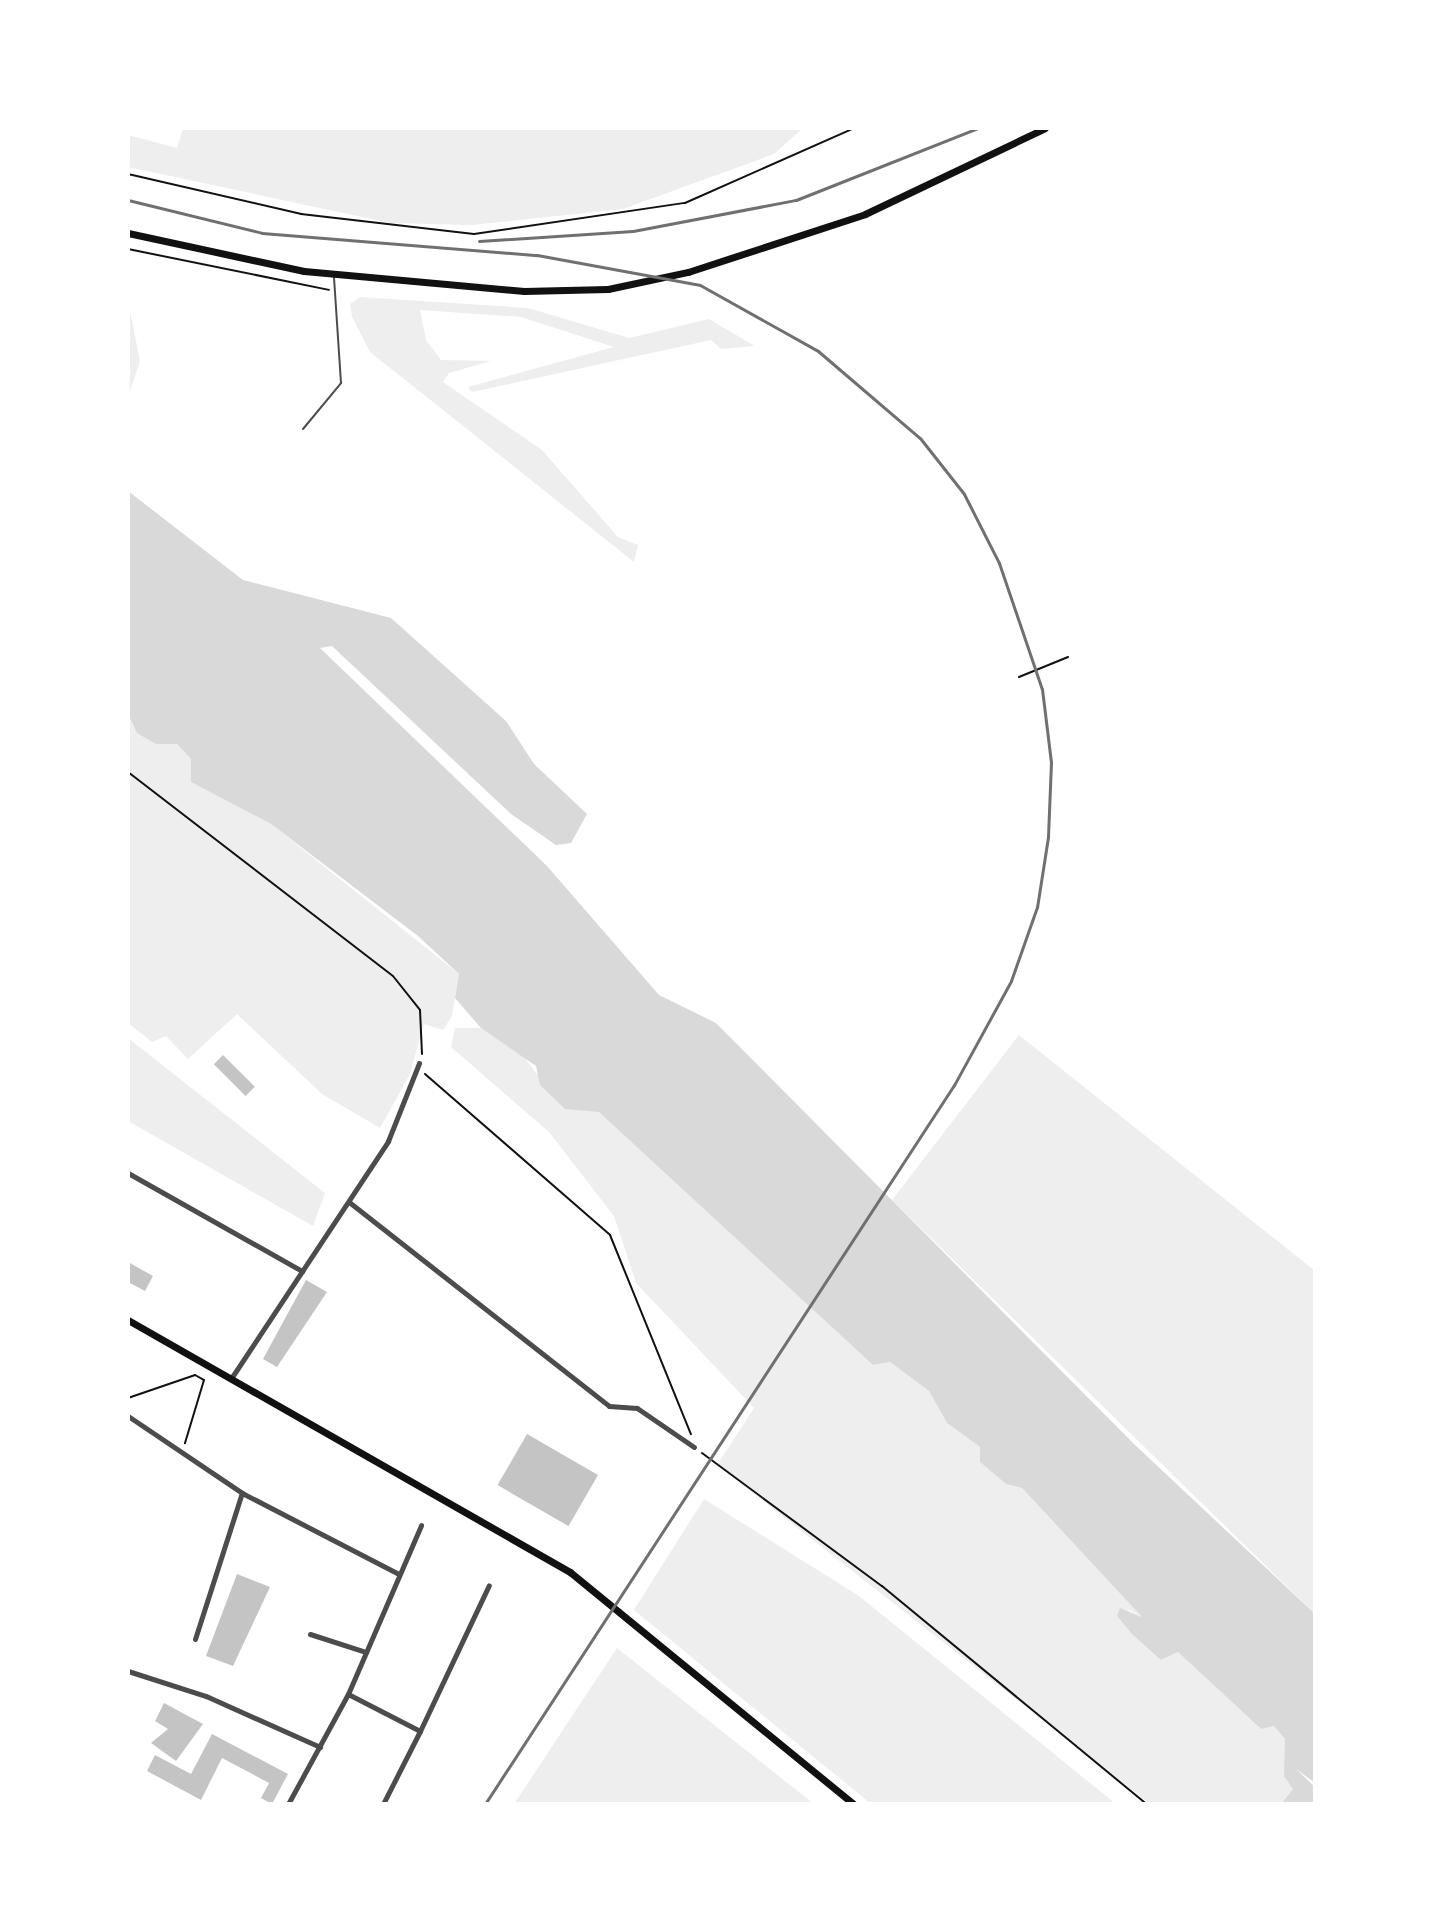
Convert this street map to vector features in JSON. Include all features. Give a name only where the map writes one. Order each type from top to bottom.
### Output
[{"type":"main road","points":[[128,233],[335,274],[574,292],[643,282],[915,193],[1045,128]]},
{"type":"main road","points":[[128,1320],[570,1572],[853,1804]]},
{"type":"street","points":[[232,1377],[388,1141],[419,1063]]},
{"type":"street","points":[[128,1173],[302,1271]]},
{"type":"street","points":[[349,1202],[609,1406],[637,1408],[694,1447]]},
{"type":"street","points":[[128,1416],[242,1493],[399,1574]]},
{"type":"street","points":[[195,1639],[242,1493]]},
{"type":"street","points":[[288,1804],[348,1694],[421,1525]]},
{"type":"street","points":[[383,1804],[489,1585]]},
{"type":"street","points":[[310,1634],[366,1652]]},
{"type":"street","points":[[128,1671],[206,1696],[320,1747]]},
{"type":"street","points":[[348,1694],[420,1731]]},
{"type":"lane","points":[[303,429],[341,383],[330,290],[335,274]]},
{"type":"path","points":[[128,174],[301,214],[474,234],[685,203],[854,128]]},
{"type":"path","points":[[128,249],[330,290]]},
{"type":"path","points":[[1019,677],[1068,657]]},
{"type":"path","points":[[128,772],[393,976],[425,1028],[419,1063],[444,1098],[610,1235],[683,1402],[694,1447],[882,1586],[1146,1804]]},
{"type":"path","points":[[128,1398],[195,1375],[204,1380],[182,1450]]},
{"type":"shaded area","points":[[183,128],[803,128],[774,154],[623,209],[472,225],[390,223],[128,167],[128,135],[177,148]]},
{"type":"shaded area","points":[[360,297],[528,308],[629,338],[709,319],[755,346],[721,349],[711,340],[472,392],[468,387],[614,347],[521,317],[420,310],[426,340],[441,360],[491,361],[449,373],[443,382],[542,450],[618,537],[638,545],[634,562],[370,352],[352,317],[350,304]]},
{"type":"shaded area","points":[[128,300],[140,361],[128,397]]},
{"type":"shaded area","points":[[128,491],[243,580],[391,618],[506,721],[534,764],[587,814],[571,843],[556,845],[511,814],[332,646],[320,648],[547,866],[659,995],[716,1023],[1134,1444],[1315,1614],[1315,1783],[1296,1769],[1315,1787],[1315,1804],[1281,1804],[1293,1789],[1284,1776],[1285,1739],[1274,1726],[1261,1729],[1178,1652],[1161,1660],[1132,1634],[1117,1616],[1120,1608],[1142,1617],[1022,1488],[1006,1484],[980,1462],[980,1447],[947,1423],[929,1391],[890,1362],[873,1365],[599,1112],[565,1109],[540,1085],[536,1066],[481,1028],[455,998],[459,974],[418,936],[271,824],[191,782],[191,759],[177,744],[156,744],[137,733],[128,714]]},
{"type":"shaded area","points":[[128,714],[133,725],[177,744],[191,759],[191,782],[271,824],[459,974],[452,1016],[443,1030],[424,1024],[409,1076],[380,1128],[322,1094],[237,1014],[188,1059],[166,1036],[152,1042],[128,1023]]},
{"type":"shaded area","points":[[455,1028],[481,1028],[519,1051],[564,1108],[599,1111],[873,1365],[890,1362],[929,1391],[947,1423],[980,1447],[980,1462],[1006,1484],[1022,1488],[1142,1617],[1127,1609],[1161,1660],[1178,1652],[1261,1729],[1274,1726],[1285,1739],[1293,1789],[1281,1804],[1150,1804],[717,1465],[754,1408],[636,1283],[614,1216],[549,1132],[451,1047]]},
{"type":"shaded area","points":[[1019,1035],[1315,1271],[1315,1614],[892,1200]]},
{"type":"shaded area","points":[[128,1038],[325,1193],[313,1226],[128,1121]]},
{"type":"shaded area","points":[[704,1499],[859,1596],[1116,1804],[871,1804],[634,1610]]},
{"type":"shaded area","points":[[617,1648],[814,1804],[514,1804]]},
{"type":"building","points":[[223,1055],[255,1087],[246,1096],[214,1064]]},
{"type":"building","points":[[128,1262],[153,1276],[145,1291],[128,1282]]},
{"type":"building","points":[[306,1280],[327,1292],[277,1367],[263,1359]]},
{"type":"building","points":[[527,1434],[598,1475],[569,1526],[498,1485]]},
{"type":"building","points":[[237,1574],[270,1587],[233,1666],[206,1656]]},
{"type":"building","points":[[164,1703],[203,1724],[176,1761],[151,1743],[168,1729],[155,1721]]},
{"type":"building","points":[[212,1734],[288,1774],[272,1804],[261,1798],[269,1783],[222,1758],[201,1800],[147,1771],[155,1755],[191,1774]]},
{"type":"railway","points":[[479,241],[633,231],[796,200],[978,128]]},
{"type":"railway","points":[[128,200],[262,233],[537,255],[700,285],[818,351],[920,438],[964,494],[999,563],[1042,689],[1051,762],[1048,837],[1037,907],[1011,981],[954,1085],[485,1804]]}]
